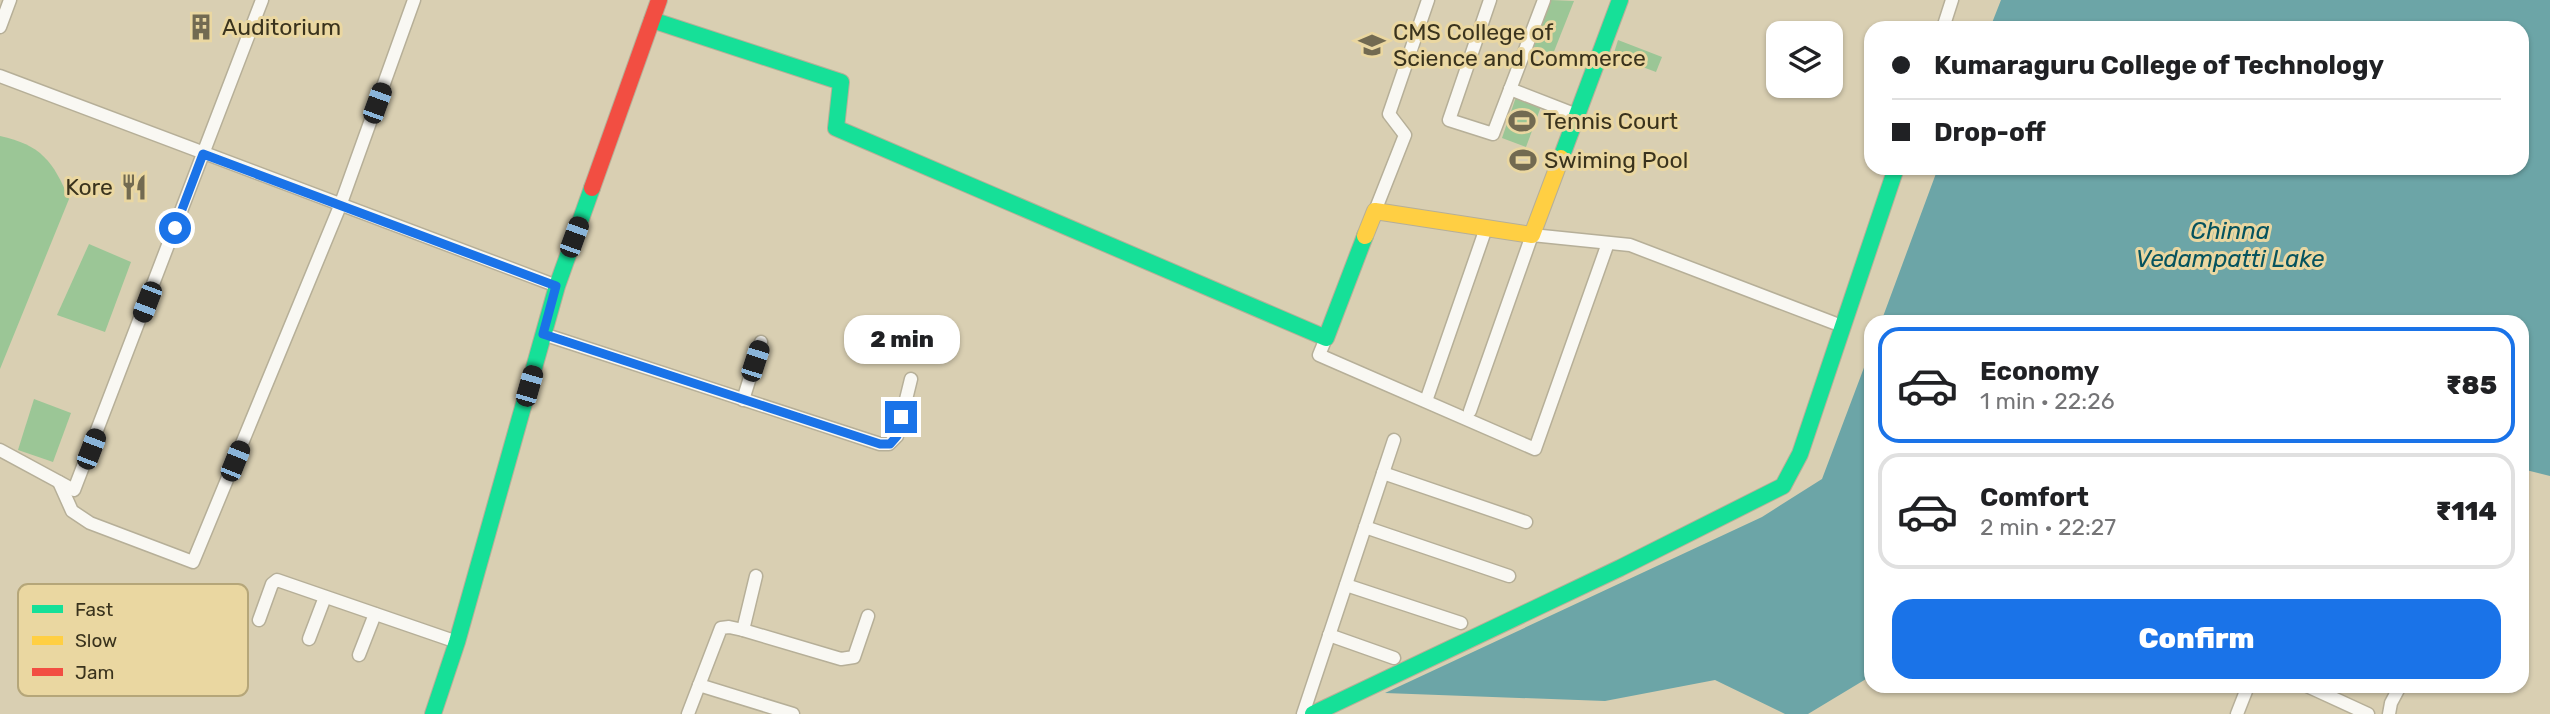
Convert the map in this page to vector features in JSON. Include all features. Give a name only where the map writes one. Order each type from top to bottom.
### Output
[{"type":"street","points":[[0,27],[10,0]]},
{"type":"street","points":[[262,0],[70,494],[72,511],[90,523],[193,562],[340,206],[414,0]]},
{"type":"street","points":[[433,714],[457,642],[556,286],[659,0]]},
{"type":"street","points":[[1428,0],[1389,114],[1405,135],[1319,355],[1535,449],[1608,243]]},
{"type":"street","points":[[1490,0],[1449,120],[1493,134],[1545,0]]},
{"type":"street","points":[[1470,411],[1620,0]]},
{"type":"street","points":[[1945,21],[1952,0]]},
{"type":"street","points":[[652,20],[841,82],[836,128],[1326,338]]},
{"type":"street","points":[[0,76],[556,286]]},
{"type":"street","points":[[1510,89],[1577,115]]},
{"type":"street","points":[[1313,714],[1620,568],[1783,486],[1800,454],[1894,175]]},
{"type":"street","points":[[1375,211],[1532,235],[1630,245],[1834,323]]},
{"type":"street","points":[[1426,401],[1486,228]]},
{"type":"street","points":[[543,334],[880,444],[890,444],[897,436],[911,379]]},
{"type":"street","points":[[743,400],[761,342]]},
{"type":"street","points":[[1303,714],[1394,440]]},
{"type":"street","points":[[0,450],[59,482],[70,494]]},
{"type":"street","points":[[1383,473],[1526,522]]},
{"type":"street","points":[[1365,527],[1509,576]]},
{"type":"street","points":[[743,629],[756,576]]},
{"type":"street","points":[[259,620],[272,584],[277,580],[457,642]]},
{"type":"street","points":[[1346,585],[1461,623]]},
{"type":"street","points":[[309,639],[324,597]]},
{"type":"street","points":[[359,655],[375,614]]},
{"type":"street","points":[[688,714],[721,628],[729,626],[743,629],[841,659],[854,657],[868,616]]},
{"type":"street","points":[[1329,635],[1394,658]]},
{"type":"street","points":[[699,685],[793,714]]},
{"type":"street","points":[[2239,713],[2246,693]]},
{"type":"street","points":[[2322,693],[2368,714]]},
{"type":"street","points":[[2389,714],[2396,693]]},
{"type":"green space","points":[[1551,0],[1574,1],[1553,54],[1533,47]]},
{"type":"green space","points":[[1618,40],[1662,57],[1656,72],[1613,56]]},
{"type":"green space","name":"Tennis Court","points":[[1517,94],[1542,104],[1526,147],[1502,138]]},
{"type":"green space","points":[[0,136],[26,144],[44,157],[57,174],[69,199],[0,369]]},
{"type":"green space","points":[[89,244],[131,262],[105,332],[57,315]]},
{"type":"green space","points":[[34,399],[71,413],[53,462],[18,450]]},
{"type":"water","name":"Chinna Vedampatti Lake","points":[[2001,0],[2550,0],[2550,476],[2529,471],[2529,315],[1884,315],[1935,175],[2529,175],[2529,21],[1993,21]]},
{"type":"water","points":[[1864,368],[1864,680],[1808,714],[1785,714],[1715,680],[1605,701],[1385,693],[1762,517],[1822,479]]},
{"type":"traffic: fast","points":[[1561,158],[1620,0]]},
{"type":"traffic: fast","points":[[652,20],[841,82],[836,128],[1326,338],[1365,236]]},
{"type":"traffic: fast","points":[[1313,714],[1620,568],[1783,486],[1800,454],[1894,175]]},
{"type":"traffic: fast","points":[[433,714],[457,642],[557,286],[592,188]]},
{"type":"traffic: slow","points":[[1365,236],[1375,211],[1532,235],[1561,158]]},
{"type":"traffic: jam","points":[[592,188],[659,0]]},
{"type":"place","name":"Auditorium","points":[[201,27]]},
{"type":"place","name":"CMS College of Science and Commerce","points":[[1372,45]]},
{"type":"place","name":"Tennis Court","points":[[1522,121]]},
{"type":"place","name":"Swiming Pool","points":[[1523,160]]},
{"type":"place","name":"Kore","points":[[134,187]]},
{"type":"route","points":[[175,228],[203,154],[556,286],[543,334],[880,444],[890,444],[897,436],[901,417]]}]
